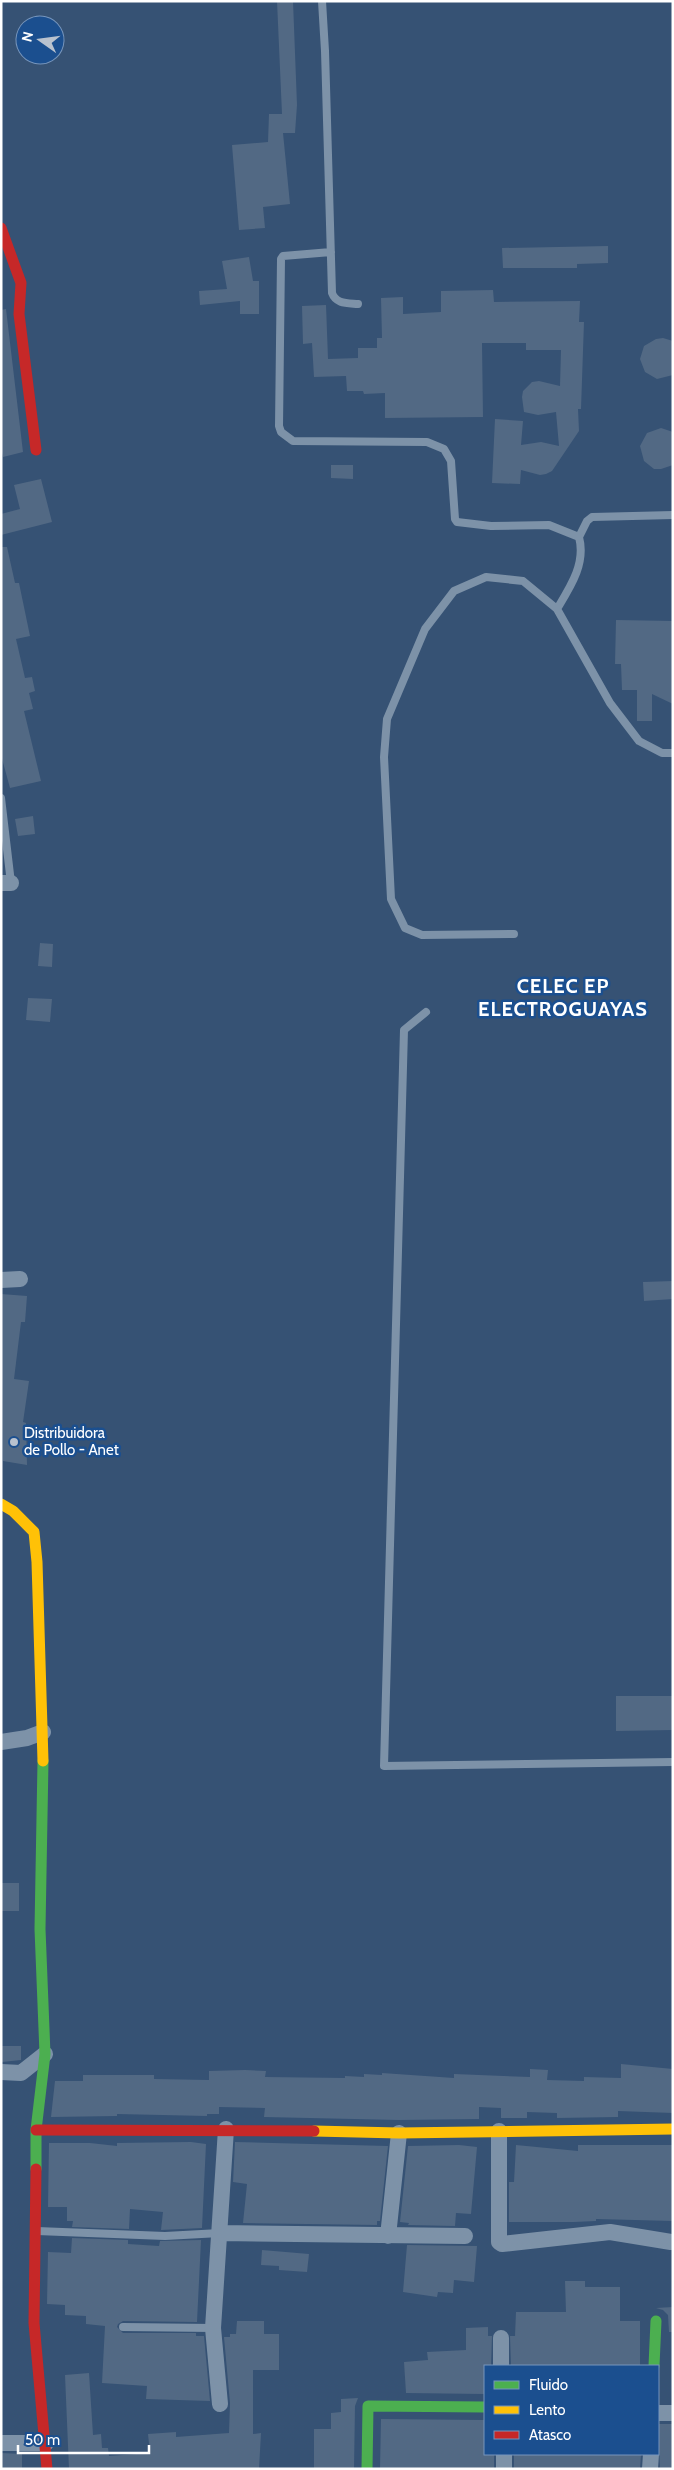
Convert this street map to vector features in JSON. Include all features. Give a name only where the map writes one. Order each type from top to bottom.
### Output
[{"type":"street","points":[[1,228],[21,283],[19,314],[36,450]]},
{"type":"street","points":[[1,1280],[20,1278]]},
{"type":"street","points":[[1,1504],[13,1511],[34,1532],[44,1732],[40,1929],[45,2054],[36,2130],[34,2323],[47,2469]]},
{"type":"street","points":[[1,1742],[27,1738],[44,1732]]},
{"type":"street","points":[[1,2072],[21,2073],[45,2054]]},
{"type":"street","points":[[36,2130],[226,2129],[399,2133],[673,2129]]},
{"type":"street","points":[[220,2404],[214,2328],[226,2129]]},
{"type":"street","points":[[499,2131],[499,2242],[502,2244],[610,2232],[671,2242]]},
{"type":"street","points":[[388,2236],[399,2133]]},
{"type":"street","points":[[220,2233],[465,2236]]},
{"type":"street","points":[[654,2365],[656,2321]]},
{"type":"street","points":[[501,2338],[501,2365]]},
{"type":"street","points":[[367,2469],[368,2406],[484,2407]]},
{"type":"street","points":[[659,2413],[673,2414]]},
{"type":"street","points":[[1,2443],[46,2443]]},
{"type":"street","points":[[504,2455],[504,2469]]},
{"type":"street","points":[[650,2469],[651,2455]]},
{"type":"lane","points":[[322,1],[332,293],[334,299],[358,304]]},
{"type":"lane","points":[[331,252],[283,256],[281,259],[280,432],[292,441],[427,442],[436,444],[444,449],[451,461],[454,519],[457,522],[491,526],[549,525],[579,537]]},
{"type":"lane","points":[[557,608],[575,580],[582,550],[579,537],[587,521],[592,517],[673,515]]},
{"type":"lane","points":[[514,934],[422,935],[405,928],[391,900],[384,757],[387,718],[425,629],[454,590],[486,577],[523,581],[557,608],[610,703],[639,741],[662,753],[673,753]]},
{"type":"lane","points":[[1,798],[6,883]]},
{"type":"lane","points":[[426,1012],[404,1030],[384,1766],[673,1762]]},
{"type":"lane","points":[[34,2231],[165,2236],[220,2233]]},
{"type":"lane","points":[[124,2327],[214,2328]]},
{"type":"building","points":[[277,1],[293,1],[297,105],[295,133],[283,133],[290,204],[263,207],[265,228],[239,230],[232,145],[268,142],[269,114],[282,114]]},
{"type":"building","points":[[608,246],[608,263],[577,264],[577,268],[503,268],[502,248]]},
{"type":"building","points":[[249,257],[253,281],[259,281],[259,314],[240,314],[240,301],[200,305],[199,291],[227,289],[222,261]]},
{"type":"building","points":[[493,290],[494,302],[580,301],[579,322],[584,322],[581,409],[578,409],[579,431],[552,471],[546,474],[540,475],[521,470],[520,484],[492,483],[495,419],[523,421],[521,445],[541,442],[559,446],[556,412],[538,415],[524,412],[522,397],[523,391],[532,382],[539,381],[560,386],[561,350],[526,350],[526,343],[482,343],[483,417],[385,418],[385,393],[364,394],[363,391],[347,391],[346,376],[314,377],[312,343],[303,344],[302,306],[326,305],[328,359],[358,358],[358,348],[377,348],[377,338],[382,338],[381,298],[403,297],[403,314],[441,312],[441,291]]},
{"type":"building","points":[[6,309],[23,452],[3,457],[1,448],[1,310]]},
{"type":"building","points":[[663,338],[673,341],[673,375],[657,379],[645,372],[640,359],[644,346],[656,339]]},
{"type":"building","points":[[661,428],[673,432],[673,465],[654,469],[644,461],[640,446],[647,433]]},
{"type":"building","points":[[331,465],[353,465],[353,479],[331,478]]},
{"type":"building","points":[[41,479],[52,522],[1,535],[1,514],[20,509],[14,485]]},
{"type":"building","points":[[1,547],[7,547],[15,583],[19,583],[30,636],[16,639],[25,678],[32,677],[35,691],[29,693],[33,709],[24,711],[41,781],[10,788],[1,755]]},
{"type":"building","points":[[616,620],[673,621],[673,704],[652,694],[652,721],[637,721],[637,690],[622,690],[621,664],[615,664]]},
{"type":"building","points":[[33,816],[35,834],[18,836],[15,819]]},
{"type":"building","points":[[40,943],[53,944],[52,967],[38,966]]},
{"type":"building","points":[[28,998],[52,999],[50,1022],[26,1020]]},
{"type":"building","points":[[673,1281],[673,1299],[644,1301],[643,1282]]},
{"type":"building","points":[[1,1294],[27,1296],[25,1322],[21,1322],[14,1379],[29,1381],[23,1422],[26,1423],[27,1465],[3,1461]]},
{"type":"building","points":[[616,1696],[673,1696],[673,1730],[616,1731]]},
{"type":"building","points":[[1,1883],[19,1883],[19,1911],[1,1911]]},
{"type":"building","points":[[2,2046],[21,2046],[21,2060],[2,2062]]},
{"type":"building","points":[[621,2064],[673,2069],[673,2113],[618,2111],[618,2117],[557,2118],[557,2113],[527,2112],[527,2118],[501,2118],[501,2108],[479,2107],[479,2119],[399,2120],[264,2117],[265,2108],[219,2107],[219,2114],[207,2114],[207,2116],[117,2114],[117,2116],[51,2117],[55,2081],[83,2081],[83,2075],[154,2075],[154,2079],[209,2080],[209,2071],[245,2070],[266,2071],[265,2077],[345,2078],[345,2076],[364,2077],[364,2074],[382,2075],[382,2073],[454,2078],[454,2074],[530,2077],[530,2069],[548,2070],[547,2080],[584,2081],[584,2077],[621,2078]]},
{"type":"building","points":[[191,2142],[206,2144],[202,2228],[161,2230],[163,2212],[130,2209],[129,2229],[72,2227],[73,2221],[67,2221],[67,2207],[48,2207],[49,2143],[90,2143],[117,2146],[117,2143]]},
{"type":"building","points":[[235,2142],[388,2146],[380,2221],[377,2221],[377,2225],[243,2223],[247,2184],[233,2182]]},
{"type":"building","points":[[459,2145],[477,2147],[471,2214],[456,2213],[455,2226],[408,2225],[409,2223],[400,2222],[408,2146]]},
{"type":"building","points":[[516,2145],[578,2151],[578,2145],[673,2145],[673,2221],[596,2219],[596,2221],[574,2222],[509,2222],[509,2182],[514,2182]]},
{"type":"building","points":[[72,2238],[128,2240],[128,2244],[159,2246],[160,2241],[201,2240],[197,2322],[123,2321],[117,2327],[123,2333],[196,2333],[196,2336],[204,2336],[210,2401],[146,2399],[147,2386],[102,2383],[105,2326],[86,2324],[86,2316],[65,2315],[65,2305],[47,2304],[48,2252],[71,2253]]},
{"type":"building","points":[[407,2245],[477,2246],[474,2282],[454,2280],[453,2293],[438,2292],[437,2297],[403,2292]]},
{"type":"building","points":[[262,2250],[309,2254],[307,2272],[279,2270],[279,2266],[261,2265]]},
{"type":"building","points":[[565,2281],[585,2281],[585,2287],[620,2287],[620,2321],[640,2321],[640,2365],[511,2365],[510,2336],[515,2336],[516,2312],[566,2312]]},
{"type":"building","points":[[673,2307],[673,2332],[669,2332],[668,2315],[663,2310],[656,2308]]},
{"type":"building","points":[[237,2321],[264,2321],[264,2334],[279,2334],[279,2370],[253,2370],[253,2434],[261,2433],[259,2469],[69,2469],[65,2375],[89,2373],[93,2435],[101,2434],[102,2448],[108,2448],[109,2456],[150,2453],[148,2434],[176,2432],[176,2437],[229,2433],[230,2403],[224,2337],[236,2334]]},
{"type":"building","points":[[488,2327],[488,2336],[492,2336],[491,2365],[484,2365],[484,2394],[406,2393],[404,2362],[428,2360],[427,2352],[466,2350],[466,2328]]},
{"type":"building","points":[[358,2398],[355,2406],[354,2469],[314,2469],[314,2429],[331,2429],[331,2413],[341,2412],[341,2399]]},
{"type":"building","points":[[381,2419],[484,2420],[484,2455],[494,2455],[494,2469],[380,2469]]},
{"type":"building","points":[[659,2424],[673,2424],[673,2469],[660,2469]]},
{"type":"building","points":[[1,2453],[22,2454],[22,2468],[1,2468]]},
{"type":"building","points":[[514,2455],[641,2455],[640,2469],[514,2469]]},
{"type":"traffic: fast","points":[[36,2169],[36,2130],[45,2054],[40,1929],[43,1761]]},
{"type":"traffic: fast","points":[[654,2365],[656,2321]]},
{"type":"traffic: fast","points":[[367,2469],[368,2406],[484,2407]]},
{"type":"traffic: slow","points":[[1,1504],[13,1511],[34,1532],[37,1562],[43,1761]]},
{"type":"traffic: slow","points":[[314,2131],[399,2133],[673,2129]]},
{"type":"traffic: jam","points":[[1,228],[21,283],[19,314],[36,450]]},
{"type":"traffic: jam","points":[[36,2130],[314,2131]]},
{"type":"traffic: jam","points":[[36,2169],[34,2323],[47,2469]]},
{"type":"place","name":"Distribuidora de Pollo - Anet","points":[[14,1442]]},
{"type":"district","name":"CELEC EP ELECTROGUAYAS","points":[[563,998]]}]
